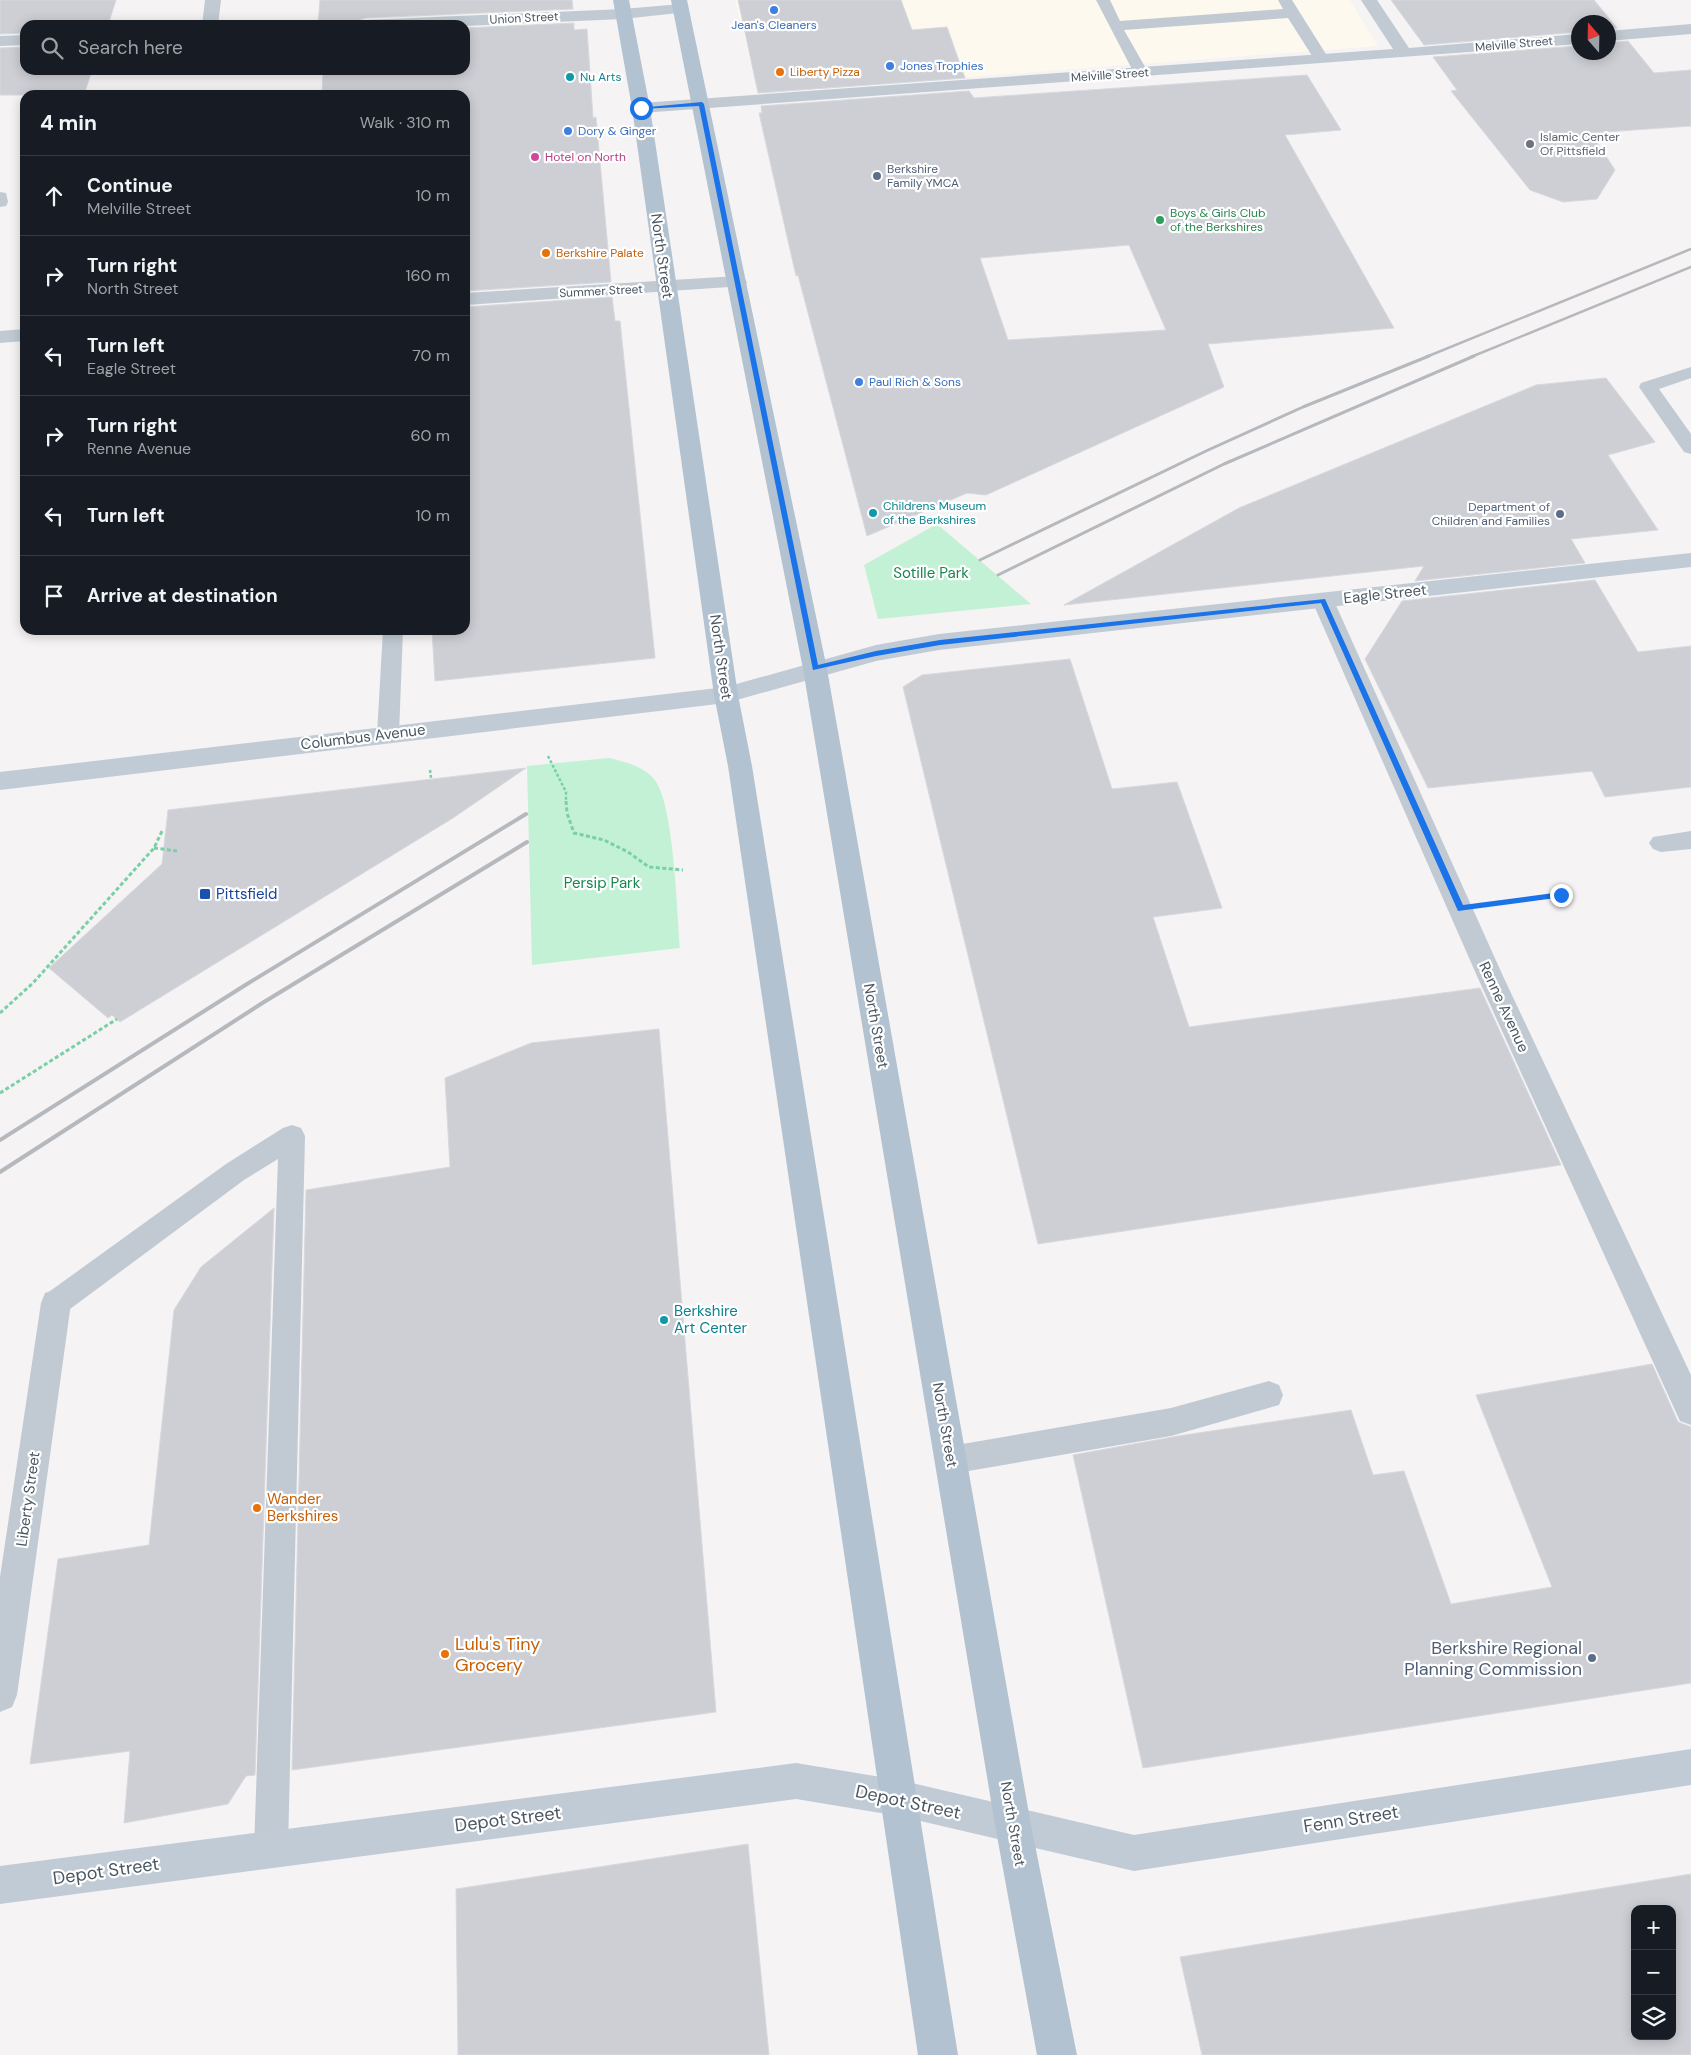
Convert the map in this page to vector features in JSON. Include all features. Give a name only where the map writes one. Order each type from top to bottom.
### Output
[{"type":"main road","name":"North Street","points":[[680,5],[702,104],[815,668],[1013,1825],[1057,2055]]},
{"type":"main road","name":"North Street","points":[[622,7],[641,108],[726,695],[740,766],[938,2055]]},
{"type":"street","points":[[211,20],[213,0]]},
{"type":"street","points":[[1369,0],[1404,53]]},
{"type":"street","name":"Union Street","points":[[437,20],[622,7],[680,5]]},
{"type":"street","points":[[1616,35],[1691,29]]},
{"type":"street","name":"Melville Street","points":[[641,108],[1404,53],[1571,39]]},
{"type":"street","points":[[0,41],[20,40]]},
{"type":"street","name":"Summer Street","points":[[470,299],[737,282]]},
{"type":"street","points":[[0,337],[20,335]]},
{"type":"street","name":"Eagle Street","points":[[726,695],[815,668],[876,653],[940,642],[1691,560]]},
{"type":"street","name":"Renne Avenue","points":[[1323,601],[1460,909],[1691,1410]]},
{"type":"street","name":"Columbus Avenue","points":[[2,783],[388,734],[726,695]]},
{"type":"street","name":"Liberty Street","points":[[0,1695],[56,1303]]},
{"type":"street","name":"Fenn Street","points":[[1013,1825],[1134,1853],[1691,1767]]},
{"type":"street","name":"Depot Street","points":[[0,1885],[796,1781],[899,1798],[1013,1825]]},
{"type":"lane","points":[[1102,0],[1140,72]]},
{"type":"lane","points":[[1115,26],[1289,6],[1321,59]]},
{"type":"lane","points":[[0,197],[0,202]]},
{"type":"lane","points":[[1691,372],[1648,387],[1691,448]]},
{"type":"lane","points":[[388,734],[392,635]]},
{"type":"lane","points":[[1661,843],[1691,840]]},
{"type":"lane","points":[[56,1303],[235,1172],[292,1136],[271,1849]]},
{"type":"lane","points":[[951,1460],[1171,1422],[1269,1395]]},
{"type":"path","points":[[548,756],[566,792],[566,813],[574,833],[604,840],[628,852],[648,867],[683,870]]},
{"type":"path","points":[[430,770],[431,778]]},
{"type":"path","points":[[0,1013],[33,983],[154,848],[163,829]]},
{"type":"path","points":[[154,848],[177,851]]},
{"type":"path","points":[[1460,909],[1561,895]]},
{"type":"path","points":[[0,1093],[117,1020]]},
{"type":"shaded area","points":[[735,0],[1350,0],[1378,46],[758,93]]},
{"type":"green space","name":"Sotille Park","points":[[937,524],[1031,604],[878,619],[864,565]]},
{"type":"green space","name":"Persip Park","points":[[609,758],[633,765],[645,771],[654,779],[661,791],[670,833],[680,948],[532,965],[527,766]]},
{"type":"building","points":[[0,0],[116,0],[110,20],[20,20],[20,33],[0,34]]},
{"type":"building","points":[[320,0],[572,0],[573,9],[366,18],[359,20],[318,20]]},
{"type":"building","points":[[738,0],[901,0],[912,30],[947,27],[965,78],[758,93]]},
{"type":"building","points":[[1391,0],[1594,0],[1606,15],[1571,15],[1571,33],[1424,45]]},
{"type":"building","points":[[574,23],[574,30],[587,29],[593,118],[596,117],[611,282],[470,291],[470,90],[322,90],[323,75],[470,75],[470,28]]},
{"type":"building","points":[[1628,41],[1654,73],[1691,70],[1691,126],[1591,133],[1615,170],[1597,199],[1563,202],[1530,190],[1451,91],[1457,90],[1433,57],[1571,47],[1571,60],[1616,60],[1616,42]]},
{"type":"building","points":[[20,47],[20,75],[90,75],[86,90],[20,90],[20,95],[0,95],[0,48]]},
{"type":"building","points":[[1307,75],[1341,130],[1285,135],[1394,328],[1208,344],[1224,387],[986,495],[967,493],[867,536],[798,275],[796,276],[759,113],[762,113],[761,106],[969,91],[974,98]],"holes":[[[1129,245],[1166,330],[1008,340],[980,258]]]},
{"type":"building","points":[[612,297],[615,321],[620,321],[655,658],[435,681],[432,635],[470,635],[470,307]]},
{"type":"building","points":[[1606,378],[1655,442],[1608,455],[1658,530],[1571,539],[1585,563],[1415,581],[1424,566],[1064,605],[1239,508],[1536,385]]},
{"type":"building","points":[[1595,580],[1638,652],[1691,646],[1691,787],[1605,797],[1592,771],[1428,788],[1365,659],[1402,601]]},
{"type":"building","points":[[1070,659],[1112,789],[1177,782],[1222,908],[1153,917],[1189,1027],[1480,988],[1561,1165],[1038,1244],[903,687],[922,675]]},
{"type":"building","name":"Pittsfield","points":[[526,768],[453,818],[120,1022],[112,1015],[108,1018],[49,968],[162,864],[168,810]]},
{"type":"building","points":[[659,1029],[716,1712],[292,1770],[306,1190],[450,1167],[445,1078],[531,1043]]},
{"type":"building","points":[[274,1208],[255,1775],[246,1776],[228,1804],[124,1823],[130,1751],[30,1764],[58,1559],[149,1545],[174,1310],[201,1267]]},
{"type":"building","points":[[1652,1364],[1678,1422],[1691,1427],[1691,1683],[1143,1768],[1073,1455],[1178,1436],[1351,1410],[1373,1475],[1404,1471],[1451,1604],[1552,1587],[1476,1395]]},
{"type":"building","points":[[748,1844],[769,2055],[458,2055],[456,1889]]},
{"type":"building","points":[[1691,1874],[1691,2055],[1202,2055],[1180,1957]]},
{"type":"railway","points":[[1426,357],[1691,249]]},
{"type":"railway","points":[[1471,357],[1691,267]]},
{"type":"railway","points":[[980,560],[1206,451],[1303,407],[1429,356]]},
{"type":"railway","points":[[998,575],[1224,464],[1474,356]]},
{"type":"railway","points":[[0,1140],[247,984],[526,814]]},
{"type":"railway","points":[[0,1172],[264,1002],[527,842]]},
{"type":"place","name":"Jean's Cleaners","points":[[774,10]]},
{"type":"place","name":"Jones Trophies","points":[[890,66]]},
{"type":"place","name":"Liberty Pizza","points":[[780,72]]},
{"type":"place","name":"Nu Arts","points":[[570,77]]},
{"type":"place","name":"Dory & Ginger","points":[[568,131]]},
{"type":"place","name":"Islamic Center Of Pittsfield","points":[[1530,144]]},
{"type":"place","name":"Hotel on North","points":[[535,157]]},
{"type":"place","name":"Berkshire Family YMCA","points":[[877,176]]},
{"type":"place","name":"Boys & Girls Club of the Berkshires","points":[[1160,220]]},
{"type":"place","name":"Berkshire Palate","points":[[546,253]]},
{"type":"place","name":"Paul Rich & Sons","points":[[859,382]]},
{"type":"place","name":"Childrens Museum of the Berkshires","points":[[873,513]]},
{"type":"place","name":"Department of Children and Families","points":[[1560,514]]},
{"type":"place","name":"Pittsfield","points":[[205,894]]},
{"type":"place","name":"Berkshire Art Center","points":[[664,1320]]},
{"type":"place","name":"Wander Berkshires","points":[[257,1508]]},
{"type":"place","name":"Lulu's Tiny Grocery","points":[[445,1654]]},
{"type":"place","name":"Berkshire Regional Planning Commission","points":[[1592,1658]]},
{"type":"route","points":[[641,108],[702,104],[815,668],[876,653],[940,642],[1323,601],[1460,909],[1561,895]]}]
